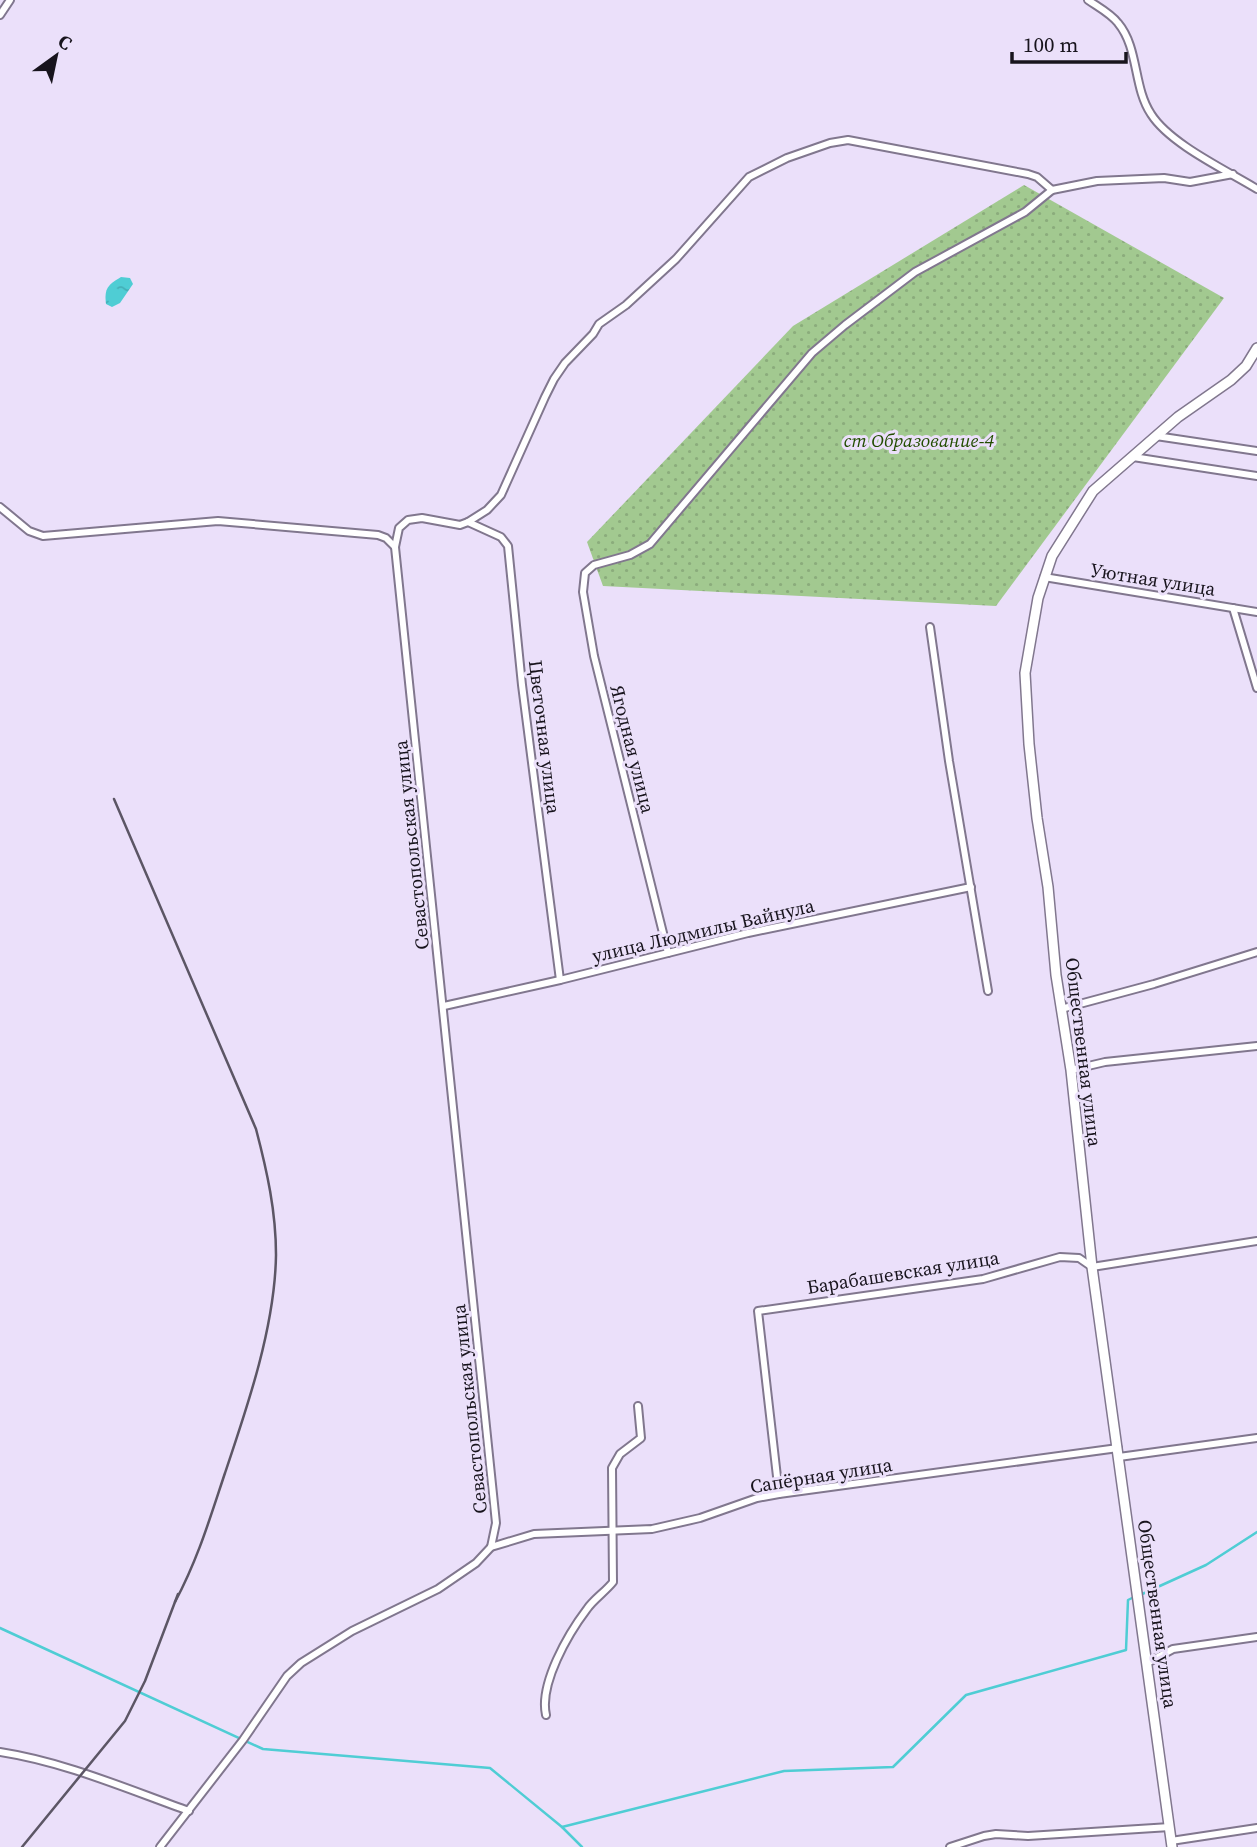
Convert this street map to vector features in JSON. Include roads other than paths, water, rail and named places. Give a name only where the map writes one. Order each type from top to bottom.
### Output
[{"type":"main road","name":"Общественная улица","points":[[1172,1844],[1092,1267],[1071,1070],[1056,975],[1048,887],[1037,818],[1026,712],[1025,673],[1031,629],[1044,577],[1052,556],[1093,491],[1178,417],[1231,380],[1246,366],[1257,348]]},
{"type":"street","points":[[0,15],[10,0]]},
{"type":"street","points":[[1088,0],[1119,23],[1129,46],[1142,100],[1157,122],[1177,140],[1257,189]]},
{"type":"street","points":[[394,547],[399,528],[408,520],[422,518],[460,525],[486,510],[501,495],[545,397],[565,363],[599,324],[626,305],[676,259],[743,181],[761,170],[819,147],[848,140],[1028,174],[1037,177],[1052,190],[1119,179],[1164,178],[1190,181],[1233,173]]},
{"type":"street","name":"Ягодная улица","points":[[668,953],[586,615],[583,592],[585,573],[594,565],[630,555],[650,544],[785,382],[812,353],[845,325],[915,272],[1025,212],[1052,190]]},
{"type":"street","points":[[1156,436],[1257,451]]},
{"type":"street","points":[[1131,456],[1257,476]]},
{"type":"street","points":[[0,507],[29,531],[43,536],[237,521],[272,527],[378,536],[386,538],[394,547]]},
{"type":"street","name":"Цветочная улица","points":[[468,522],[501,537],[508,546],[522,685],[561,980]]},
{"type":"street","name":"Севастопольская улица","points":[[394,547],[496,1522],[491,1547]]},
{"type":"street","name":"Уютная улица","points":[[1044,577],[1257,612]]},
{"type":"street","points":[[1234,608],[1257,688]]},
{"type":"street","points":[[930,627],[949,761],[988,991]]},
{"type":"street","name":"улица Людмилы Вайнула","points":[[443,1006],[561,980],[748,933],[971,887]]},
{"type":"street","points":[[1061,1009],[1257,952]]},
{"type":"street","points":[[1071,1070],[1105,1062],[1257,1046]]},
{"type":"street","name":"Барабашевская улица","points":[[779,1494],[758,1311],[983,1279],[1060,1257],[1079,1258],[1092,1267],[1257,1241]]},
{"type":"street","points":[[546,1715],[544,1698],[549,1680],[573,1630],[589,1606],[614,1582],[612,1468],[620,1454],[641,1438],[638,1406]]},
{"type":"street","name":"Сапёрная улица","points":[[491,1547],[534,1534],[652,1529],[700,1518],[757,1498],[779,1494],[1257,1438]]},
{"type":"street","points":[[160,1847],[243,1740],[287,1676],[301,1663],[352,1631],[438,1589],[476,1563],[491,1547]]},
{"type":"street","points":[[1147,1663],[1173,1649],[1257,1637]]},
{"type":"street","points":[[0,1752],[26,1756],[189,1811]]},
{"type":"street","points":[[950,1847],[996,1834],[1028,1836],[1170,1827]]},
{"type":"street","points":[[1172,1844],[1257,1828]]},
{"type":"water","points":[[121,277],[130,278],[133,284],[120,303],[112,307],[106,304],[106,291]]},
{"type":"waterway","points":[[1140,1595],[1206,1565],[1257,1532]]},
{"type":"waterway","points":[[0,1628],[263,1749],[490,1768],[562,1827],[784,1771],[893,1767],[966,1695],[1126,1650],[1128,1600],[1134,1597]]},
{"type":"waterway","points":[[562,1827],[582,1847]]},
{"type":"railway","points":[[114,799],[256,1129],[273,1207],[276,1255],[274,1282],[259,1365],[203,1538],[175,1602]]},
{"type":"railway","points":[[22,1847],[125,1721],[145,1681],[178,1594]]},
{"type":"park label","name":"ст Образование-4","points":[[919,440]]}]
